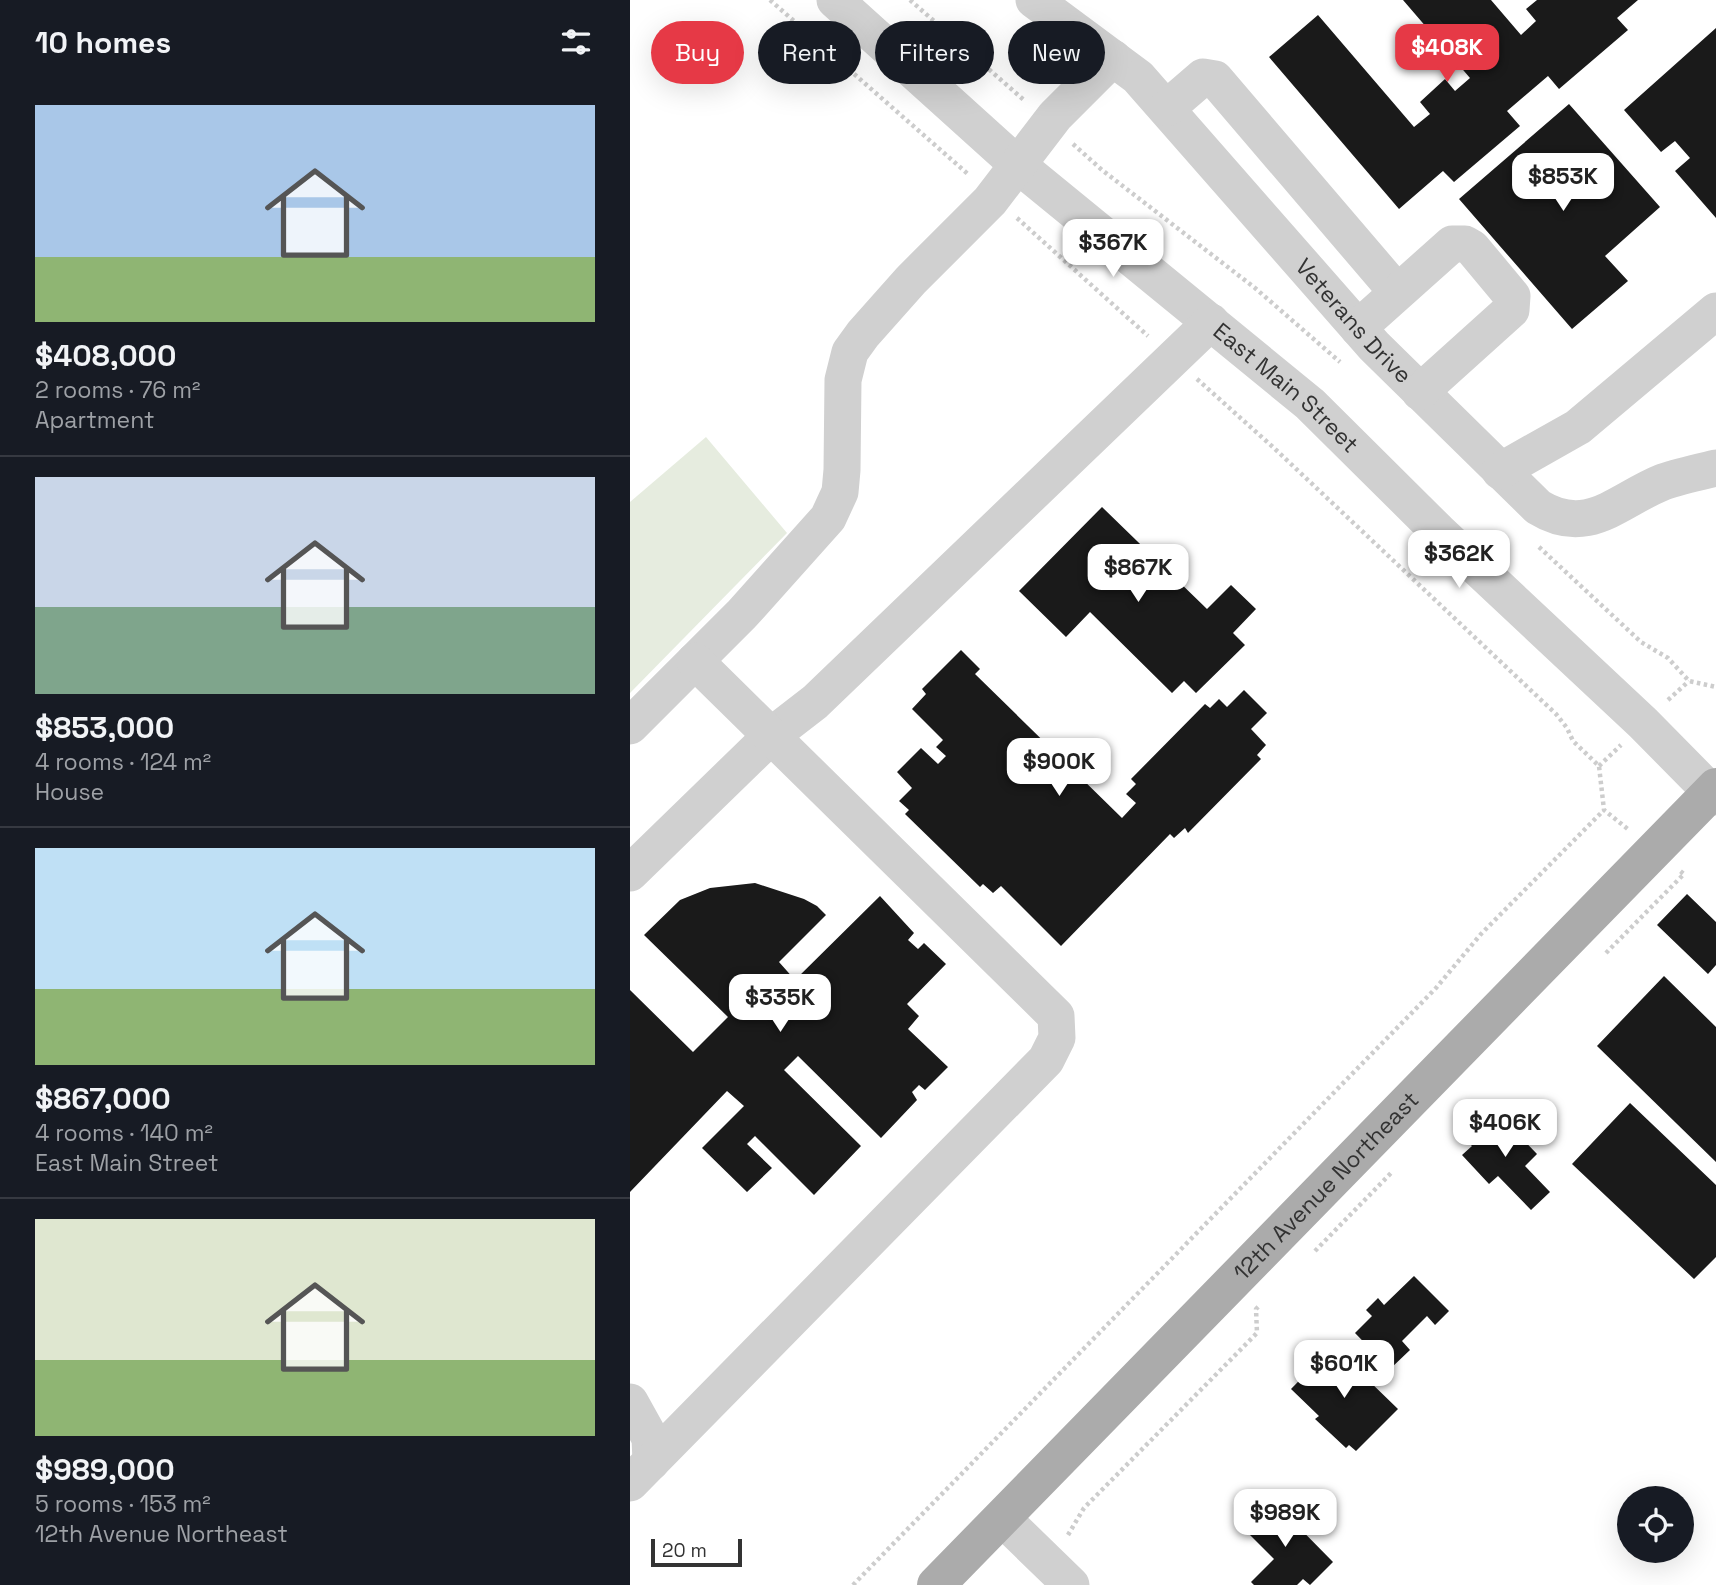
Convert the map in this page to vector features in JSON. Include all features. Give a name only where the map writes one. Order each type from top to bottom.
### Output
[{"type":"main road","name":"12th Avenue Northeast","points":[[936,1585],[1654,850],[1714,792]]},
{"type":"street","name":"East Main Street","points":[[835,0],[1018,166],[1310,404],[1438,531],[1714,792]]},
{"type":"street","name":"Veterans Drive","points":[[1034,0],[1071,10],[1113,58],[1138,77],[1358,328],[1538,507],[1555,517],[1574,520],[1602,514],[1664,482],[1716,468]]},
{"type":"street","points":[[630,726],[807,544],[828,518],[840,492],[844,380],[850,352],[889,304],[993,197],[1050,123],[1113,58]]},
{"type":"street","points":[[1167,108],[1203,77],[1215,79],[1398,292]]},
{"type":"street","points":[[1358,328],[1452,244],[1465,244],[1472,248],[1512,296],[1511,310],[1420,392]]},
{"type":"street","points":[[1500,471],[1578,427],[1716,311]]},
{"type":"street","points":[[630,873],[771,736],[816,702],[1211,322]]},
{"type":"street","points":[[640,1472],[1046,1060],[1057,1038],[1056,1016],[695,661]]},
{"type":"street","points":[[630,1402],[650,1438],[640,1472]]},
{"type":"street","points":[[1002,1518],[1071,1585]]},
{"type":"path","points":[[770,0],[1314,485],[1556,714],[1573,741],[1598,766],[1604,810],[1481,934],[1436,988],[853,1585]]},
{"type":"path","points":[[910,0],[1102,170],[1255,288],[1343,365]]},
{"type":"path","points":[[1531,540],[1641,642],[1668,658],[1689,681],[1716,687]]},
{"type":"path","points":[[1606,953],[1684,874],[1654,850]]},
{"type":"path","points":[[1311,1254],[1394,1170]]},
{"type":"path","points":[[1044,1558],[1070,1533],[1084,1508],[1257,1333],[1256,1309],[1265,1300]]},
{"type":"shaded area","points":[[706,437],[787,533],[630,693],[630,502]]},
{"type":"building","points":[[1403,0],[1491,0],[1521,35],[1536,21],[1526,9],[1537,0],[1638,0],[1617,18],[1628,30],[1559,89],[1548,76],[1507,111],[1520,126],[1454,182],[1443,171],[1399,209],[1269,57],[1318,15],[1414,127],[1430,114],[1420,102],[1445,79],[1455,91],[1470,78]]},
{"type":"building","points":[[1716,28],[1716,218],[1675,171],[1690,158],[1675,141],[1661,152],[1624,110]]},
{"type":"building","points":[[1569,104],[1660,207],[1605,256],[1628,281],[1572,329],[1459,199]]},
{"type":"building","points":[[1102,507],[1207,609],[1231,585],[1256,609],[1233,633],[1245,645],[1196,693],[1184,681],[1172,693],[1090,612],[1066,637],[1019,591]]},
{"type":"building","points":[[961,650],[980,669],[975,674],[1122,818],[1136,803],[1126,794],[1136,784],[1131,779],[1205,704],[1210,708],[1219,699],[1227,707],[1244,690],[1267,713],[1251,729],[1266,745],[1257,755],[1261,759],[1188,833],[1185,828],[1174,838],[1170,834],[1061,946],[1001,886],[993,893],[983,884],[980,887],[905,814],[909,810],[899,801],[912,788],[897,772],[921,748],[938,764],[946,756],[936,747],[943,740],[912,709],[926,694],[922,689]]},
{"type":"building","points":[[755,883],[804,899],[826,915],[779,962],[795,980],[880,896],[914,933],[908,940],[918,949],[924,943],[946,964],[907,1004],[919,1016],[908,1029],[948,1067],[925,1090],[919,1085],[912,1092],[917,1100],[881,1138],[798,1056],[784,1070],[861,1146],[814,1195],[755,1136],[747,1144],[772,1168],[747,1192],[702,1148],[744,1106],[727,1091],[630,1192],[630,990],[693,1052],[728,1017],[644,935],[680,900],[710,888]]},
{"type":"building","points":[[1687,894],[1716,922],[1716,965],[1708,974],[1657,925]]},
{"type":"building","points":[[1664,976],[1716,1027],[1716,1162],[1597,1046]]},
{"type":"building","points":[[1630,1103],[1716,1185],[1716,1257],[1694,1279],[1572,1164]]},
{"type":"building","points":[[1495,1110],[1537,1154],[1525,1166],[1550,1192],[1531,1210],[1498,1176],[1489,1184],[1462,1155],[1472,1146],[1465,1139]]},
{"type":"building","points":[[1414,1276],[1449,1311],[1435,1325],[1427,1316],[1402,1341],[1410,1350],[1390,1369],[1355,1333],[1372,1316],[1366,1310],[1378,1298],[1384,1305]]},
{"type":"building","points":[[1333,1346],[1398,1409],[1356,1451],[1349,1445],[1346,1448],[1315,1419],[1319,1416],[1291,1389]]},
{"type":"building","points":[[1270,1498],[1333,1562],[1310,1585],[1303,1579],[1297,1585],[1254,1585],[1251,1582],[1274,1559],[1244,1529],[1255,1519],[1252,1516]]}]
